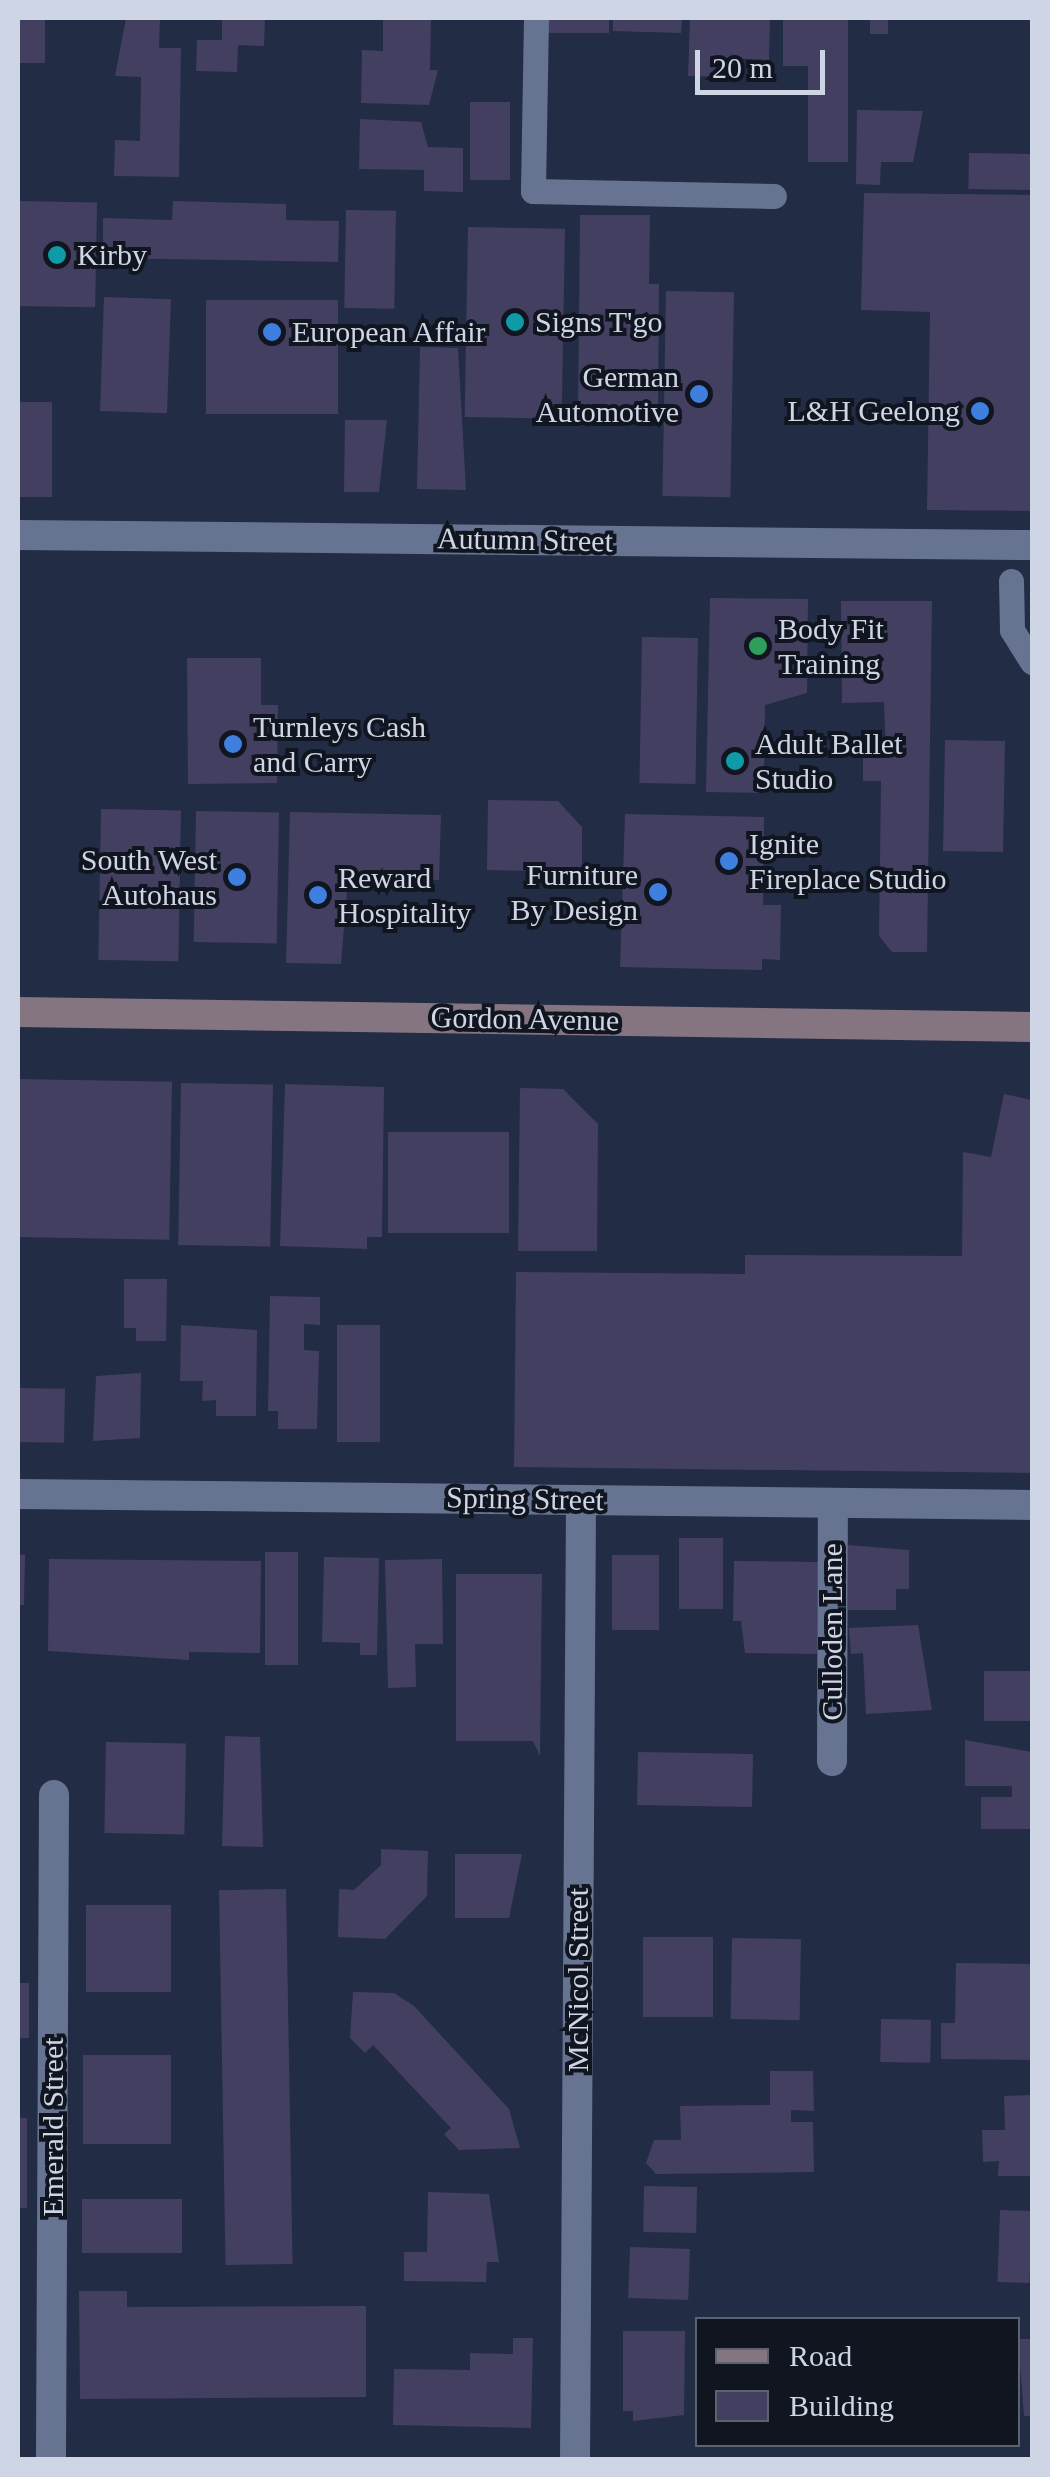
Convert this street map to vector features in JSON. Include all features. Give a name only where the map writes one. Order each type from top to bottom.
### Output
[{"type":"street","name":"Autumn Street","points":[[18,534],[1032,545]]},
{"type":"street","name":"Gordon Avenue","points":[[18,1012],[1032,1027]]},
{"type":"street","name":"Spring Street","points":[[18,1494],[1024,1505]]},
{"type":"street","name":"McNicol Street","points":[[575,2460],[581,1500]]},
{"type":"street","name":"Culloden Lane","points":[[832,1761],[833,1503]]},
{"type":"street","name":"Emerald Street","points":[[51,2460],[54,1795]]},
{"type":"lane","points":[[536,18],[532,192],[774,196]]},
{"type":"lane","points":[[1010,581],[1012,630],[1032,662]]},
{"type":"building","points":[[18,18],[45,18],[45,63],[18,63]]},
{"type":"building","points":[[126,18],[160,18],[159,48],[181,48],[179,177],[114,176],[115,140],[140,141],[141,77],[115,76]]},
{"type":"building","points":[[222,18],[265,18],[264,46],[238,45],[237,72],[196,71],[197,40],[222,40]]},
{"type":"building","points":[[383,18],[431,18],[430,70],[438,70],[429,105],[361,103],[362,50],[383,51]]},
{"type":"building","points":[[544,18],[609,18],[609,33],[544,33]]},
{"type":"building","points":[[613,18],[682,18],[681,33],[613,31]]},
{"type":"building","points":[[690,18],[770,18],[769,60],[731,58],[731,77],[688,76]]},
{"type":"building","points":[[783,18],[848,18],[848,162],[808,162],[808,66],[783,66]]},
{"type":"building","points":[[870,18],[888,18],[888,34],[870,34]]},
{"type":"building","points":[[470,102],[510,102],[510,180],[470,180]]},
{"type":"building","points":[[857,110],[923,111],[913,162],[881,162],[880,185],[856,184]]},
{"type":"building","points":[[360,119],[421,122],[428,147],[463,148],[463,192],[424,191],[424,170],[359,169]]},
{"type":"building","points":[[969,153],[1032,154],[1031,190],[968,189]]},
{"type":"building","points":[[864,193],[1032,195],[1032,511],[927,510],[930,312],[861,310]]},
{"type":"building","name":"Kirby","points":[[18,201],[97,202],[95,307],[18,306]]},
{"type":"building","points":[[173,201],[286,204],[286,220],[339,221],[338,262],[103,258],[103,218],[172,220]]},
{"type":"building","points":[[346,210],[396,211],[394,309],[344,308]]},
{"type":"building","points":[[580,215],[650,215],[649,284],[659,284],[658,418],[578,417]]},
{"type":"building","name":"Signs T'go","points":[[468,227],[565,229],[562,419],[465,417]]},
{"type":"building","name":"German Automotive","points":[[666,291],[734,292],[730,497],[662,496]]},
{"type":"building","points":[[104,297],[171,299],[167,413],[100,411]]},
{"type":"building","name":"European Affair","points":[[206,300],[338,300],[338,414],[206,414]]},
{"type":"building","points":[[420,347],[458,348],[466,490],[417,489]]},
{"type":"building","points":[[18,402],[52,402],[52,497],[18,497]]},
{"type":"building","points":[[345,420],[387,420],[379,492],[344,492]]},
{"type":"building","name":"Body Fit Training","points":[[710,598],[808,599],[807,693],[765,705],[764,793],[706,792]]},
{"type":"building","points":[[841,601],[932,601],[927,952],[892,952],[879,936],[881,781],[863,781],[863,758],[886,758],[884,702],[842,703]]},
{"type":"building","points":[[642,637],[698,638],[695,784],[639,783]]},
{"type":"building","name":"Turnleys Cash and Carry","points":[[187,658],[261,658],[261,705],[278,705],[277,783],[188,784]]},
{"type":"building","points":[[945,740],[1005,741],[1003,852],[943,851]]},
{"type":"building","points":[[488,800],[558,801],[582,827],[582,872],[487,870]]},
{"type":"building","points":[[101,809],[181,810],[178,961],[98,960]]},
{"type":"building","name":"South West Autohaus","points":[[196,811],[279,812],[277,943],[194,942]]},
{"type":"building","name":"Reward Hospitality","points":[[290,812],[441,815],[439,880],[348,878],[341,964],[286,963]]},
{"type":"building","points":[[625,814],[764,817],[763,905],[781,905],[780,960],[762,959],[762,970],[620,967]]},
{"type":"building","points":[[18,1079],[172,1082],[169,1240],[18,1237]]},
{"type":"building","points":[[181,1083],[273,1085],[270,1247],[178,1245]]},
{"type":"building","points":[[285,1084],[384,1087],[382,1237],[367,1237],[367,1249],[280,1246]]},
{"type":"building","points":[[520,1088],[563,1089],[598,1124],[597,1251],[518,1251]]},
{"type":"building","points":[[1004,1094],[1032,1100],[1032,1473],[514,1467],[516,1272],[745,1274],[745,1255],[962,1256],[963,1152],[991,1157]]},
{"type":"building","points":[[388,1132],[509,1132],[509,1233],[388,1233]]},
{"type":"building","points":[[124,1279],[167,1279],[166,1341],[136,1341],[136,1328],[124,1328]]},
{"type":"building","points":[[270,1296],[320,1297],[320,1325],[304,1324],[304,1350],[319,1351],[317,1429],[278,1429],[278,1411],[268,1411]]},
{"type":"building","points":[[181,1325],[257,1330],[256,1416],[216,1416],[216,1400],[202,1401],[203,1381],[180,1381]]},
{"type":"building","points":[[337,1325],[380,1325],[380,1442],[337,1442]]},
{"type":"building","points":[[141,1373],[140,1438],[93,1441],[96,1376]]},
{"type":"building","points":[[18,1388],[65,1389],[64,1443],[18,1442]]},
{"type":"building","points":[[679,1538],[723,1538],[723,1609],[679,1609]]},
{"type":"building","points":[[848,1545],[909,1550],[909,1589],[896,1589],[896,1610],[848,1610]]},
{"type":"building","points":[[265,1552],[298,1552],[298,1665],[265,1665]]},
{"type":"building","points":[[18,1554],[25,1555],[24,1605],[18,1605]]},
{"type":"building","points":[[612,1555],[659,1555],[659,1630],[612,1630]]},
{"type":"building","points":[[324,1557],[379,1558],[377,1655],[360,1655],[360,1643],[322,1642]]},
{"type":"building","points":[[49,1559],[261,1561],[260,1653],[189,1652],[189,1660],[48,1651]]},
{"type":"building","points":[[442,1559],[443,1644],[415,1644],[416,1687],[388,1688],[385,1560]]},
{"type":"building","points":[[734,1561],[818,1562],[817,1654],[745,1653],[741,1621],[733,1621]]},
{"type":"building","points":[[456,1574],[542,1574],[540,1756],[533,1741],[456,1741]]},
{"type":"building","points":[[918,1625],[932,1710],[866,1714],[863,1653],[851,1654],[849,1628]]},
{"type":"building","points":[[984,1671],[1032,1671],[1032,1721],[984,1721]]},
{"type":"building","points":[[225,1736],[260,1737],[263,1847],[222,1846]]},
{"type":"building","points":[[965,1740],[1032,1752],[1032,1829],[981,1829],[981,1797],[1012,1797],[1012,1786],[965,1786]]},
{"type":"building","points":[[106,1742],[186,1743],[184,1834],[104,1833]]},
{"type":"building","points":[[638,1752],[753,1754],[752,1807],[637,1805]]},
{"type":"building","points":[[381,1849],[428,1851],[427,1896],[385,1939],[338,1937],[339,1889],[354,1890],[381,1865]]},
{"type":"building","points":[[455,1854],[522,1854],[509,1918],[455,1918]]},
{"type":"building","points":[[286,1889],[293,2264],[226,2265],[219,1890]]},
{"type":"building","points":[[86,1905],[171,1905],[171,1992],[86,1992]]},
{"type":"building","points":[[643,1937],[713,1937],[713,2017],[643,2017]]},
{"type":"building","points":[[732,1938],[801,1939],[800,2020],[731,2019]]},
{"type":"building","points":[[956,1963],[1032,1964],[1032,2060],[941,2059],[941,2023],[955,2023]]},
{"type":"building","points":[[18,1983],[29,1983],[29,2038],[18,2038]]},
{"type":"building","points":[[353,1992],[394,1993],[414,2006],[509,2109],[520,2148],[459,2150],[444,2134],[451,2128],[373,2045],[365,2053],[350,2038]]},
{"type":"building","points":[[881,2019],[931,2020],[930,2063],[880,2062]]},
{"type":"building","points":[[83,2055],[171,2055],[171,2144],[83,2144]]},
{"type":"building","points":[[770,2071],[813,2071],[814,2111],[791,2110],[791,2122],[813,2122],[814,2172],[656,2174],[646,2163],[654,2140],[681,2140],[680,2106],[770,2105]]},
{"type":"building","points":[[1032,2095],[1032,2176],[998,2176],[999,2161],[983,2162],[982,2130],[1005,2130],[1004,2096]]},
{"type":"building","points":[[18,2118],[27,2118],[27,2208],[18,2208]]},
{"type":"building","points":[[644,2186],[697,2187],[696,2233],[643,2232]]},
{"type":"building","points":[[428,2192],[489,2194],[499,2262],[487,2262],[486,2282],[404,2281],[404,2252],[427,2252]]},
{"type":"building","points":[[82,2199],[182,2199],[182,2253],[82,2253]]},
{"type":"building","points":[[1000,2210],[1032,2211],[1029,2283],[997,2282]]},
{"type":"building","points":[[630,2247],[690,2249],[688,2300],[628,2298]]},
{"type":"building","points":[[79,2291],[127,2291],[127,2307],[366,2306],[366,2397],[80,2399]]},
{"type":"building","points":[[623,2331],[685,2331],[684,2415],[633,2421],[633,2411],[623,2411]]},
{"type":"building","points":[[513,2338],[533,2338],[531,2428],[393,2425],[394,2369],[470,2370],[470,2353],[513,2354]]},
{"type":"building","points":[[1020,2339],[1032,2339],[1032,2416],[1024,2416]]},
{"type":"place","name":"Kirby","points":[[57,255]]},
{"type":"place","name":"Signs T'go","points":[[515,322]]},
{"type":"place","name":"European Affair","points":[[272,332]]},
{"type":"place","name":"German Automotive","points":[[699,394]]},
{"type":"place","name":"L&H Geelong","points":[[980,411]]},
{"type":"place","name":"Body Fit Training","points":[[758,646]]},
{"type":"place","name":"Turnleys Cash and Carry","points":[[233,744]]},
{"type":"place","name":"Adult Ballet Studio","points":[[735,761]]},
{"type":"place","name":"Ignite Fireplace Studio","points":[[729,861]]},
{"type":"place","name":"South West Autohaus","points":[[237,877]]},
{"type":"place","name":"Furniture By Design","points":[[658,892]]},
{"type":"place","name":"Reward Hospitality","points":[[318,895]]}]
